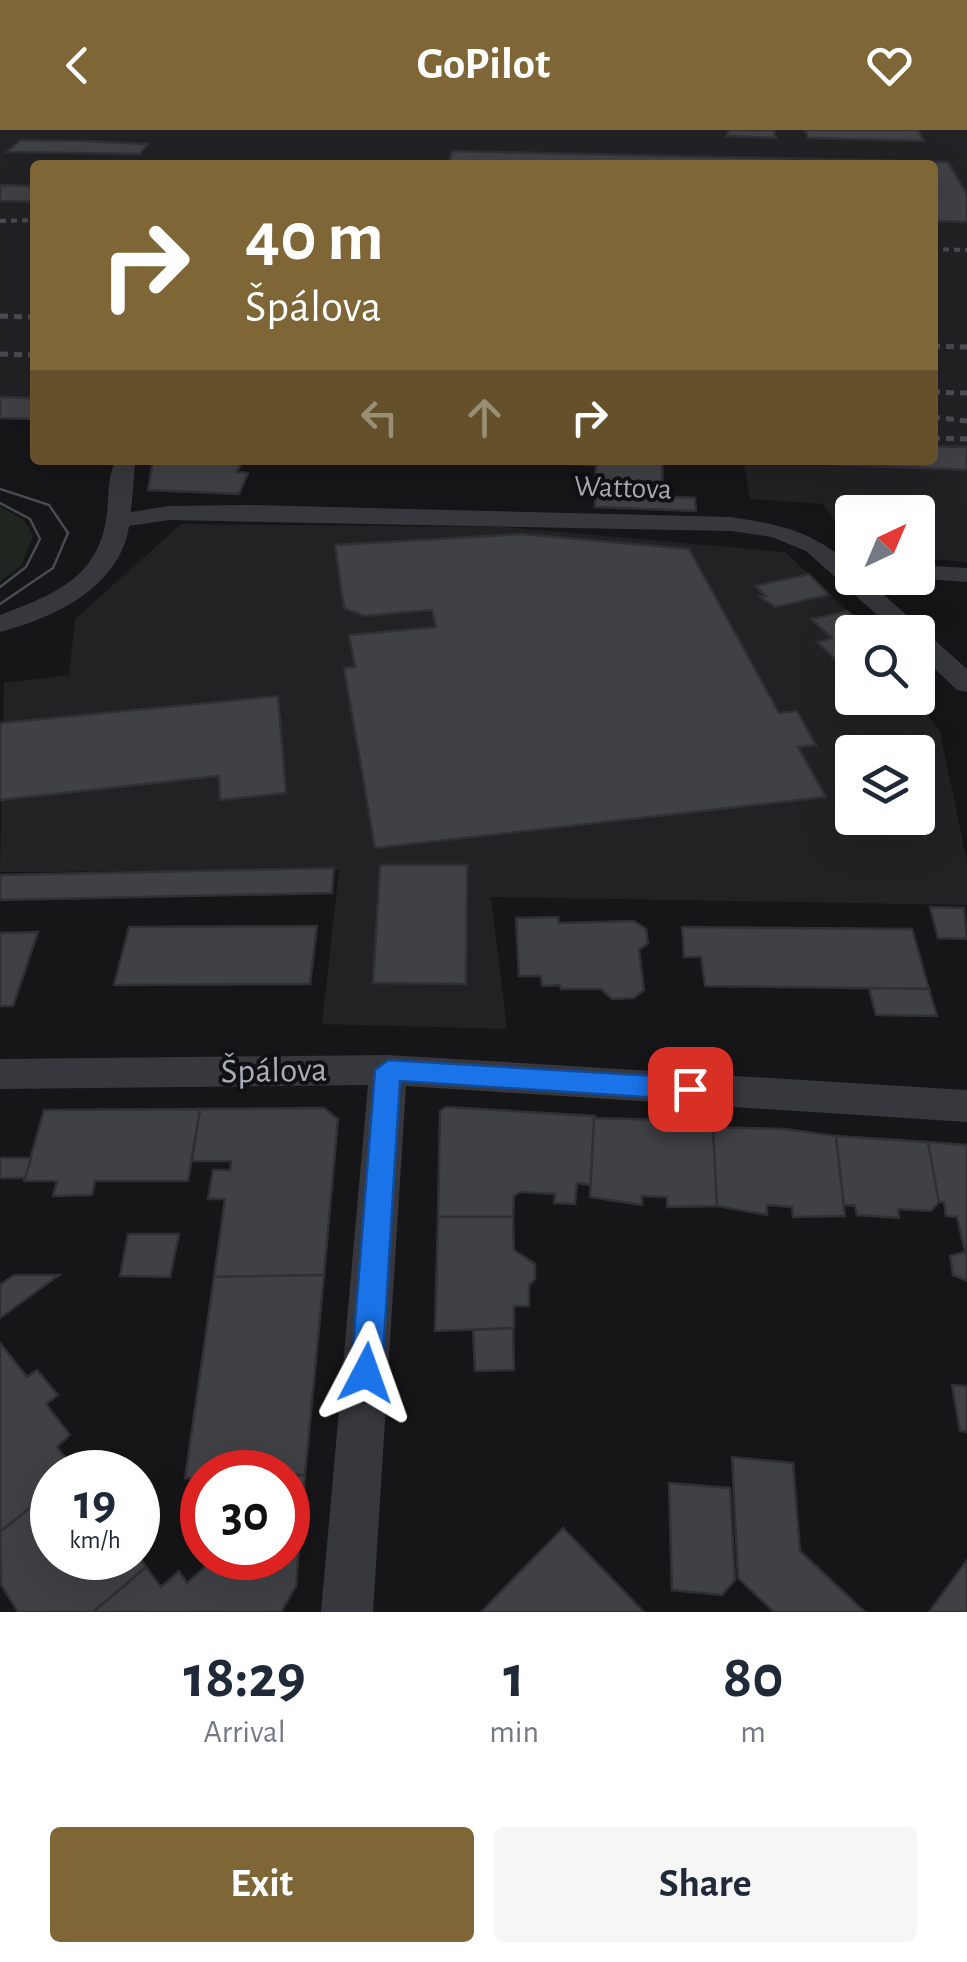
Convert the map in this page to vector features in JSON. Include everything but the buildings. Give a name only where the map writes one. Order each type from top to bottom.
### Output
[{"type":"street","points":[[0,624],[81,586],[113,546],[118,485],[124,465]]},
{"type":"street","name":"Wattova","points":[[118,521],[169,514],[249,512],[731,524],[777,532],[815,546],[835,559]]},
{"type":"street","points":[[935,573],[967,575]]},
{"type":"street","name":"Wattova","points":[[875,595],[894,615]]},
{"type":"street","points":[[935,655],[967,684]]},
{"type":"street","points":[[347,1612],[388,1070]]},
{"type":"street","name":"Špálova","points":[[0,1074],[388,1070],[967,1106]]},
{"type":"shaded area","points":[[0,130],[967,130],[967,562],[935,559],[935,495],[835,495],[835,521],[822,504],[750,499],[744,465],[938,465],[938,160],[30,160],[30,398],[0,397]]},
{"type":"shaded area","points":[[0,507],[23,519],[33,535],[22,565],[0,582]]},
{"type":"shaded area","points":[[181,524],[505,527],[785,552],[852,615],[835,615],[835,715],[928,715],[940,732],[967,862],[967,905],[491,897],[507,1029],[322,1024],[339,870],[0,872],[4,683],[69,675],[75,619]]},
{"type":"tram line","points":[[0,489],[49,505],[68,533],[53,568],[0,604]]},
{"type":"tram line","points":[[0,503],[30,519],[40,539],[26,567],[0,587]]},
{"type":"railway","points":[[0,221],[30,220]]},
{"type":"railway","points":[[938,249],[967,250]]},
{"type":"railway","points":[[0,316],[30,317]]},
{"type":"railway","points":[[938,346],[967,347]]},
{"type":"railway","points":[[0,354],[30,355]]},
{"type":"railway","points":[[938,392],[967,393]]},
{"type":"railway","points":[[938,418],[967,421]]},
{"type":"railway","points":[[938,438],[967,439]]},
{"type":"route","points":[[366,1373],[388,1070],[690,1089]]}]
